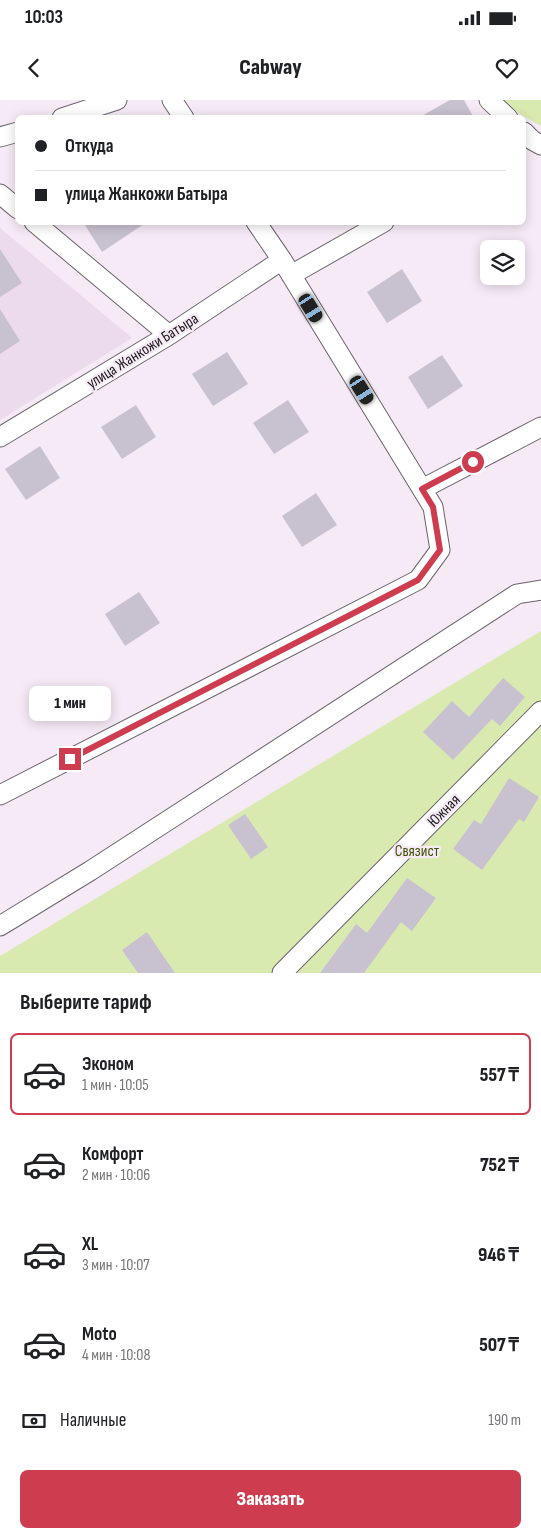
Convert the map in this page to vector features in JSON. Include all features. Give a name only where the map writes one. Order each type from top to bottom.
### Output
[{"type":"street","points":[[71,115],[117,100]]},
{"type":"street","points":[[172,100],[182,115]]},
{"type":"street","points":[[489,100],[505,115]]},
{"type":"street","points":[[0,137],[15,133]]},
{"type":"street","points":[[0,194],[15,206]]},
{"type":"street","points":[[38,225],[169,335]]},
{"type":"street","points":[[0,795],[418,580],[440,550],[433,507],[286,267],[258,225]]},
{"type":"street","name":"улица Жанкожи Батыра","points":[[0,437],[286,267],[377,225]]},
{"type":"street","points":[[422,489],[541,427]]},
{"type":"street","points":[[0,926],[99,865],[517,594],[541,590]]},
{"type":"street","name":"Южная","points":[[282,973],[541,711]]},
{"type":"shaded area","points":[[0,228],[132,338],[0,420]]},
{"type":"green space","points":[[498,100],[541,100],[541,126],[526,117],[526,115],[522,115]]},
{"type":"green space","name":"Связист","points":[[541,631],[541,973],[0,973],[0,956]]},
{"type":"building","points":[[450,100],[464,100],[472,115],[423,115]]},
{"type":"building","points":[[85,225],[142,225],[102,252]]},
{"type":"building","points":[[0,249],[22,283],[0,297]]},
{"type":"building","points":[[402,269],[422,301],[387,323],[367,292]]},
{"type":"building","points":[[0,309],[20,341],[0,354]]},
{"type":"building","points":[[227,352],[248,384],[213,406],[192,374]]},
{"type":"building","points":[[442,355],[463,386],[428,409],[408,377]]},
{"type":"building","points":[[288,400],[309,432],[274,454],[253,423]]},
{"type":"building","points":[[136,405],[156,437],[122,459],[101,427]]},
{"type":"building","points":[[40,446],[60,478],[26,500],[5,469]]},
{"type":"building","points":[[316,493],[337,525],[302,547],[282,516]]},
{"type":"building","points":[[139,592],[160,623],[125,646],[105,614]]},
{"type":"building","points":[[503,678],[525,697],[500,726],[492,719],[453,760],[423,732],[452,701],[469,717]]},
{"type":"building","points":[[509,778],[539,797],[524,822],[519,819],[482,870],[453,849],[474,820],[481,824]]},
{"type":"building","points":[[245,814],[268,847],[251,859],[228,825]]},
{"type":"building","points":[[407,878],[436,898],[412,931],[401,922],[364,973],[320,973],[356,924],[367,933]]},
{"type":"building","points":[[147,932],[175,973],[138,973],[122,950]]},
{"type":"route","points":[[70,759],[418,580],[440,550],[433,507],[422,489],[473,462]]}]
